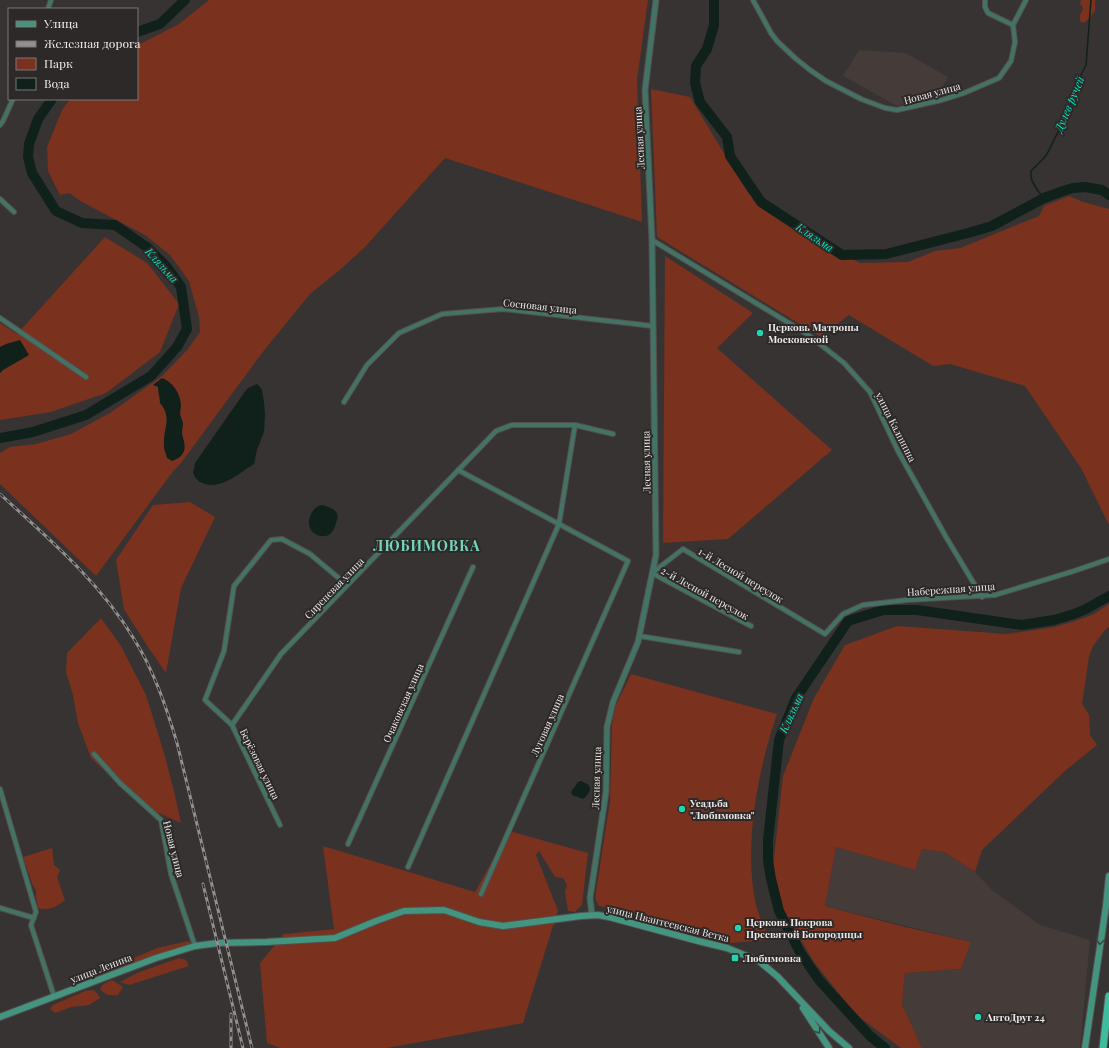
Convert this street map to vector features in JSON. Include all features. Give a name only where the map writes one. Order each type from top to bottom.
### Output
[{"type":"highway","points":[[1103,1047],[1109,996]]},
{"type":"main road","points":[[1085,1047],[1109,876]]},
{"type":"main road","name":"улица Ивантеевская Ветка","points":[[212,944],[335,938],[404,911],[444,910],[479,922],[503,926],[576,916],[592,915],[610,917],[734,950],[763,964],[778,976],[790,991],[829,1031],[849,1048]]},
{"type":"main road","name":"улица Ленина","points":[[0,1017],[156,958],[195,946],[212,944]]},
{"type":"main road","points":[[790,991],[829,1048]]},
{"type":"street","name":"Лесная улица","points":[[592,915],[590,898],[606,792],[607,727],[613,702],[640,636],[656,554],[652,240],[645,90],[656,0]]},
{"type":"street","name":"Новая улица","points":[[753,0],[777,41],[810,70],[826,81],[862,99],[885,108],[897,110],[942,100],[964,93],[999,78],[1011,61],[1015,42],[1013,25]]},
{"type":"street","points":[[985,0],[985,7],[988,13],[1013,25],[1026,0]]},
{"type":"street","points":[[0,125],[3,122],[13,100]]},
{"type":"street","points":[[0,199],[14,212]]},
{"type":"street","name":"улица Калинина","points":[[652,240],[806,334],[844,363],[870,392],[898,451],[946,537],[982,597]]},
{"type":"street","name":"Сосновая улица","points":[[344,402],[367,365],[399,333],[442,314],[503,309],[653,326]]},
{"type":"street","points":[[0,318],[86,377]]},
{"type":"street","points":[[408,867],[558,524],[575,425]]},
{"type":"street","name":"Сиреневая улица","points":[[232,725],[281,654],[496,431],[512,426],[575,425],[613,434]]},
{"type":"street","points":[[458,470],[558,524]]},
{"type":"street","name":"Луговая улица","points":[[481,894],[628,561],[558,524]]},
{"type":"street","name":"Берёзовая улица","points":[[280,825],[232,725],[205,700],[224,651],[234,586],[270,540],[282,539],[310,554],[347,585]]},
{"type":"street","name":"1-й Лесной переулок","points":[[652,573],[683,549],[825,634]]},
{"type":"street","name":"Набережная улица","points":[[825,634],[842,614],[863,605],[908,600],[982,597],[995,595],[1067,574],[1109,559]]},
{"type":"street","name":"Очаковская улица","points":[[348,844],[472,567]]},
{"type":"street","name":"2-й Лесной переулок","points":[[652,573],[751,626]]},
{"type":"street","points":[[640,636],[738,652]]},
{"type":"street","name":"Новая улица","points":[[94,754],[120,783],[161,820],[170,874],[195,946]]},
{"type":"street","points":[[0,790],[36,912],[31,925],[54,996]]},
{"type":"street","points":[[0,908],[34,918]]},
{"type":"shaded area","points":[[859,50],[906,53],[948,77],[937,97],[897,106],[843,76]]},
{"type":"shaded area","points":[[836,847],[915,870],[922,849],[944,852],[975,872],[992,890],[1040,925],[1090,940],[1080,1048],[922,1048],[902,1004],[905,973],[961,969],[971,942],[825,906]]},
{"type":"green space","points":[[209,0],[648,0],[637,80],[642,222],[445,158],[365,247],[310,294],[262,353],[96,576],[0,484],[0,453],[10,447],[36,444],[71,434],[110,413],[162,376],[188,349],[200,332],[199,317],[189,281],[170,255],[145,235],[82,202],[69,193],[60,195],[48,171],[47,147],[62,110],[69,100],[138,100],[138,45],[179,24]]},
{"type":"green space","points":[[1081,0],[1096,0],[1095,10],[1084,23],[1081,22],[1080,19],[1083,10],[1080,4]]},
{"type":"green space","points":[[651,89],[690,97],[748,193],[789,226],[860,263],[908,262],[935,251],[960,248],[1039,216],[1044,206],[1069,196],[1083,202],[1109,209],[1109,525],[1081,468],[1025,386],[950,364],[933,366],[849,315],[821,337],[657,237]]},
{"type":"green space","points":[[105,237],[147,263],[179,304],[160,352],[106,393],[51,412],[0,420],[0,323],[17,334]]},
{"type":"green space","points":[[665,256],[753,313],[717,348],[832,450],[728,539],[663,543]]},
{"type":"green space","points":[[190,502],[215,517],[181,588],[166,673],[124,609],[116,560],[153,505]]},
{"type":"green space","points":[[1109,604],[1109,627],[1093,646],[1089,657],[1082,704],[1089,715],[1090,735],[1097,745],[1066,770],[982,850],[975,872],[944,852],[922,849],[915,870],[836,847],[825,906],[901,926],[971,942],[961,969],[905,973],[902,1004],[922,1048],[901,1048],[855,1014],[814,962],[782,908],[773,867],[783,776],[814,698],[845,645],[897,626],[1007,634],[1054,627],[1075,621],[1094,614]]},
{"type":"green space","points":[[101,618],[121,646],[146,695],[164,753],[181,823],[143,806],[91,758],[78,723],[73,695],[66,672],[67,653]]},
{"type":"green space","name":"Усадьба \"Любимовка\"","points":[[631,674],[777,714],[764,759],[754,808],[751,858],[752,882],[756,905],[769,940],[730,943],[627,912],[599,906],[595,898],[610,801],[612,724],[616,705]]},
{"type":"green space","points":[[509,831],[588,853],[582,905],[575,912],[568,911],[565,892],[567,885],[563,878],[555,877],[539,851],[536,855],[558,911],[523,1023],[387,1048],[280,1048],[267,1043],[260,963],[284,934],[334,929],[323,846],[475,892]]},
{"type":"green space","points":[[52,848],[54,865],[60,870],[57,877],[65,900],[53,908],[38,908],[36,890],[33,886],[23,857]]},
{"type":"green space","points":[[188,941],[192,944],[95,980],[90,975],[157,948]]},
{"type":"green space","points":[[179,958],[186,960],[189,966],[129,985],[120,982],[137,973]]},
{"type":"green space","points":[[112,980],[123,987],[118,995],[108,995],[100,989],[103,984]]},
{"type":"green space","points":[[93,990],[100,998],[89,1005],[71,1007],[55,1013],[50,1009],[53,1005],[85,991]]},
{"type":"water","points":[[20,340],[29,355],[0,373],[0,347]]},
{"type":"water","points":[[162,378],[173,385],[179,396],[181,405],[180,414],[183,423],[182,433],[185,449],[181,456],[172,461],[167,458],[164,446],[167,418],[166,413],[160,403],[158,387],[153,385]]},
{"type":"water","points":[[257,384],[262,390],[265,414],[264,432],[257,450],[254,464],[222,483],[215,485],[200,482],[193,474],[195,463],[244,393],[248,388]]},
{"type":"water","points":[[322,505],[330,507],[337,513],[337,519],[333,530],[329,535],[325,536],[315,534],[311,531],[309,526],[309,520],[312,512],[316,507]]},
{"type":"water","points":[[581,781],[587,784],[590,788],[588,794],[583,799],[572,795],[571,792],[578,782]]},
{"type":"waterway","name":"Клязьма","points":[[138,32],[160,24],[185,0]]},
{"type":"waterway","name":"Клязьма","points":[[714,0],[714,25],[707,49],[696,66],[695,83],[700,102],[727,137],[730,156],[761,202],[842,255],[886,254],[968,233],[992,226],[1044,198],[1073,188],[1085,187],[1102,190],[1109,195]]},
{"type":"waterway","name":"Дулев ручей","points":[[1044,198],[1032,181],[1031,171],[1047,154],[1066,116],[1076,85],[1086,65],[1091,0]]},
{"type":"waterway","name":"Клязьма","points":[[0,438],[33,432],[86,415],[151,376],[177,347],[187,329],[181,287],[166,266],[148,248],[115,225],[82,223],[56,211],[32,173],[28,157],[29,144],[38,119],[51,100]]},
{"type":"waterway","name":"Клязьма","points":[[885,1048],[870,1036],[819,980],[800,952],[779,911],[768,860],[768,840],[779,740],[796,698],[848,621],[883,610],[917,610],[1022,625],[1054,620],[1074,614],[1109,596]]},
{"type":"railway","points":[[0,494],[55,544],[105,598],[134,639],[148,664],[164,702],[177,743],[252,1048]]},
{"type":"railway","points":[[203,884],[243,1048]]},
{"type":"railway","points":[[231,1014],[231,1048]]},
{"type":"place","name":"Церковь Матроны Московской","points":[[760,333]]},
{"type":"place","name":"Усадьба \"Любимовка\"","points":[[682,809]]},
{"type":"place","name":"Церковь Покрова Пресвятой Богородицы","points":[[738,928]]},
{"type":"place","name":"Любимовка","points":[[735,958]]},
{"type":"place","name":"АвтоДруг 24","points":[[978,1017]]},
{"type":"district","name":"ЛЮБИМОВКА","points":[[427,545]]}]
